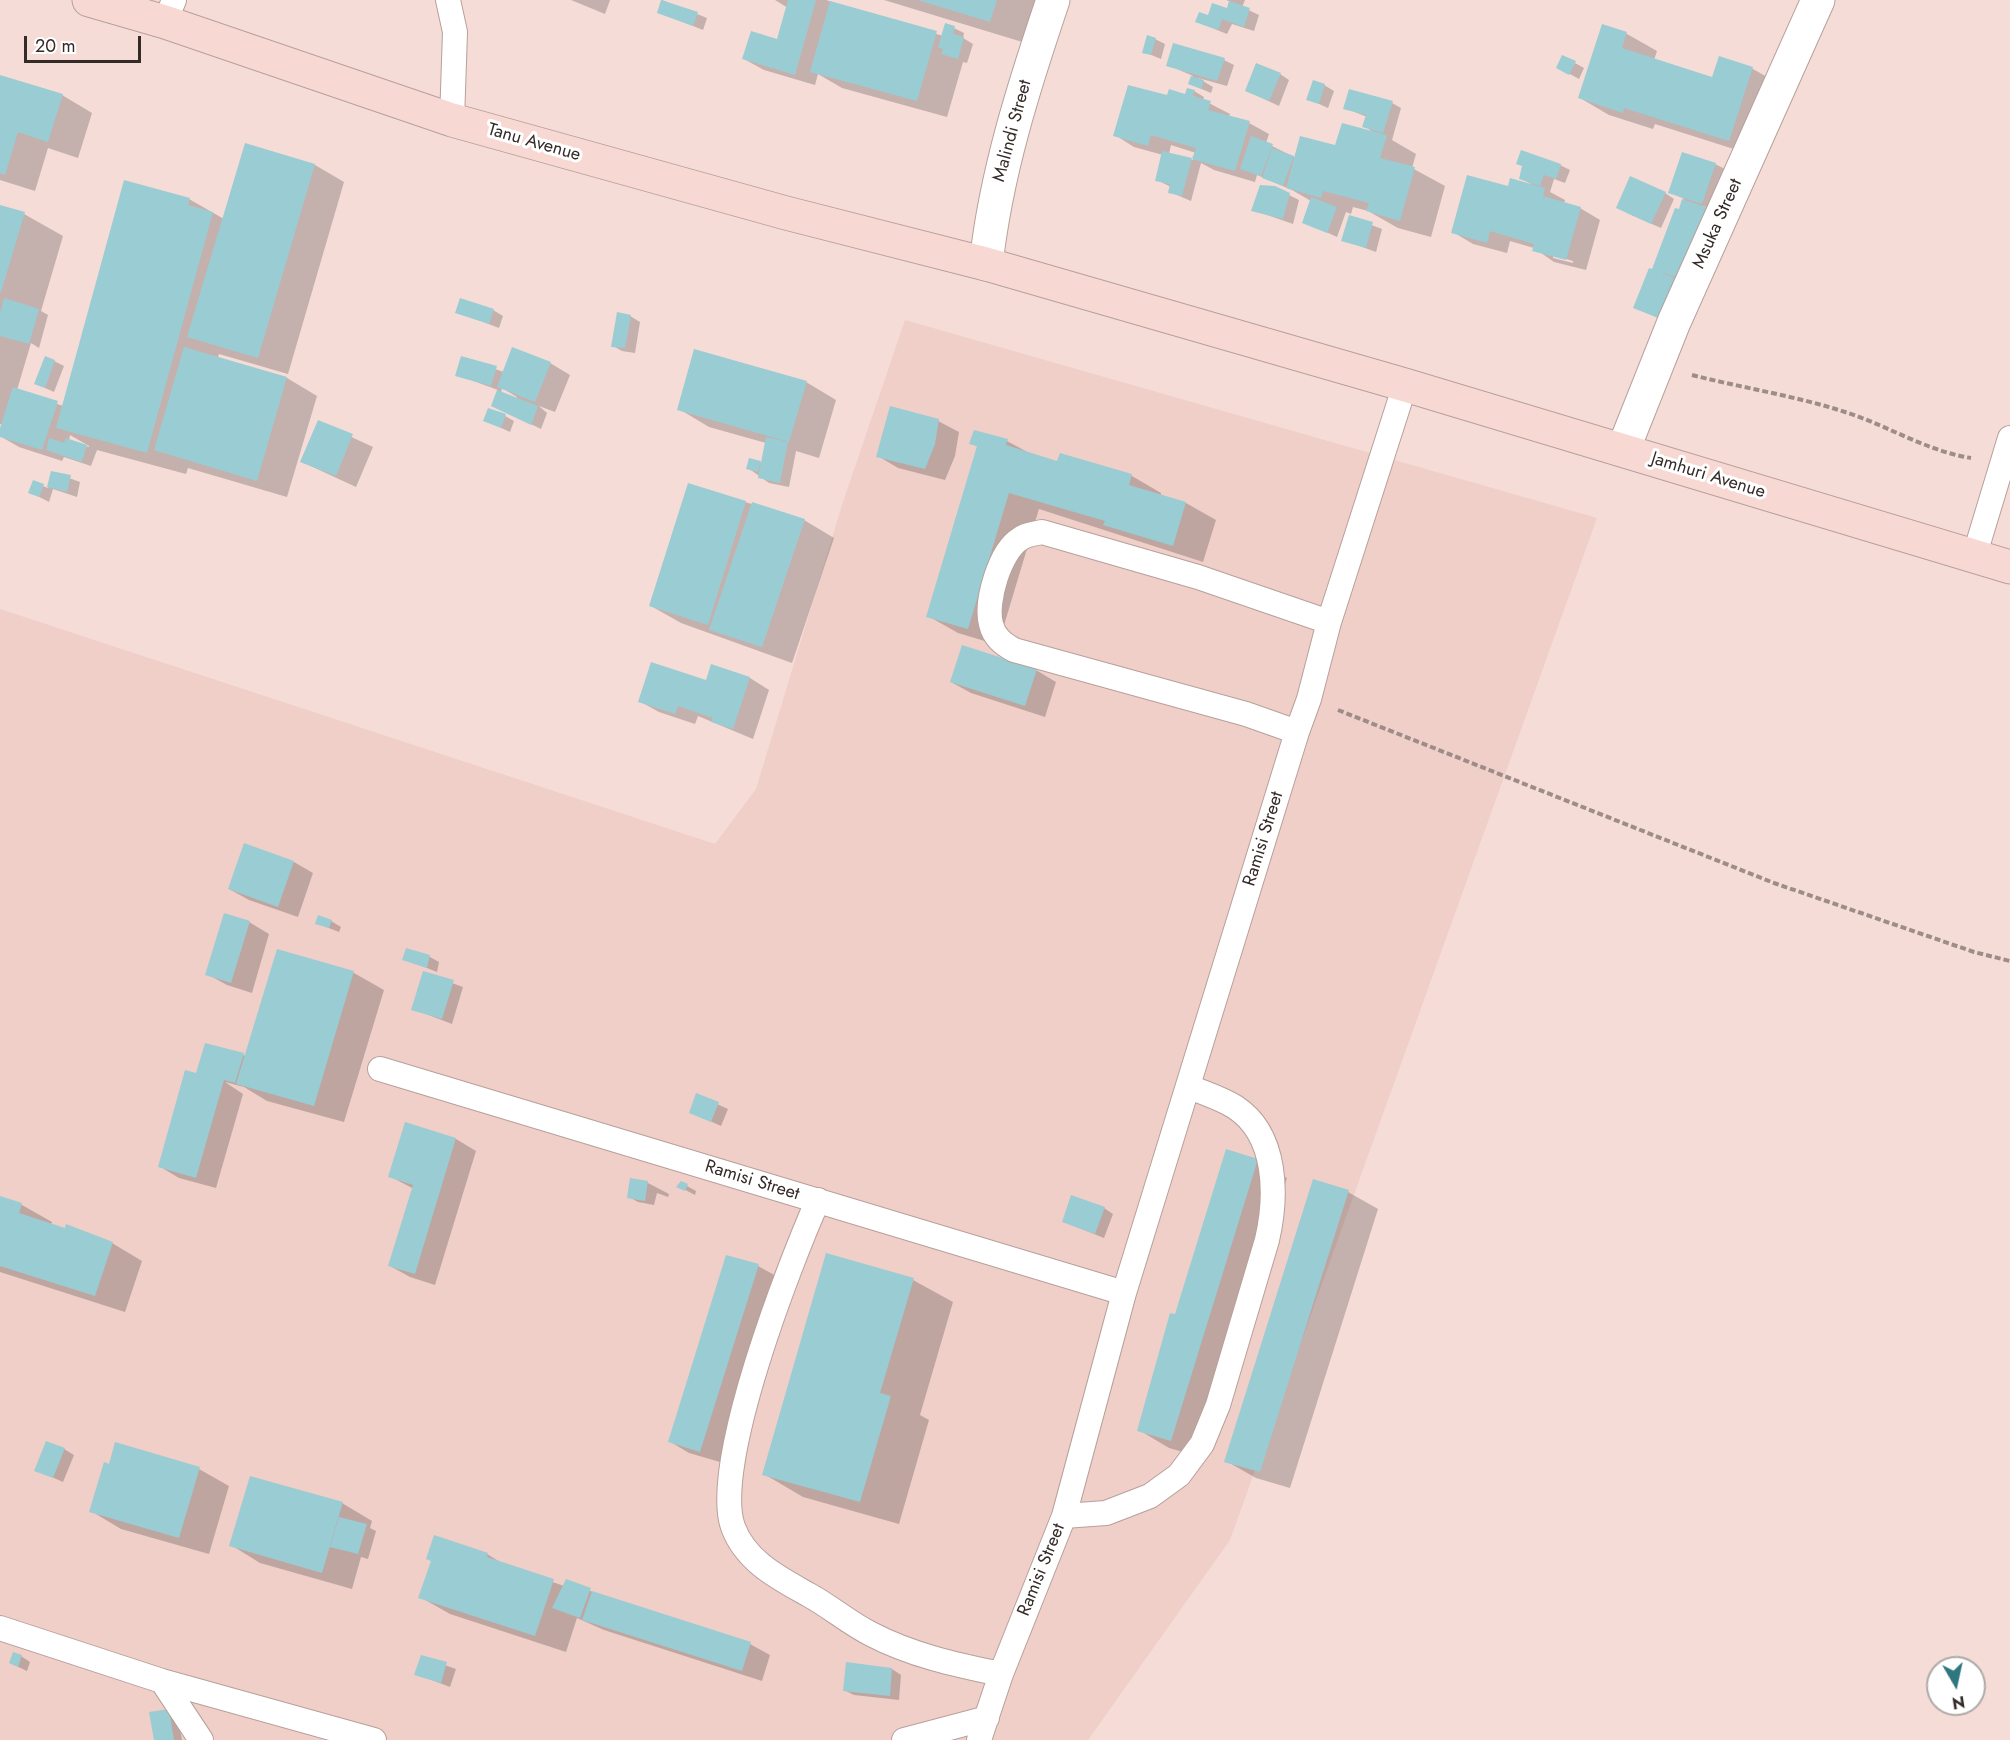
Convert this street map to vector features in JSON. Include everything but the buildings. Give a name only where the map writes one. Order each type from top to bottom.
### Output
[{"type":"street","name":"Tanu Avenue","points":[[89,0],[169,11],[452,120],[786,213],[986,264],[1405,386]]},
{"type":"street","name":"Malindi Street","points":[[986,264],[992,209],[1022,92],[1053,0]]},
{"type":"street","name":"Msuka Street","points":[[1623,450],[1657,365],[1818,0]]},
{"type":"street","name":"Jamhuri Avenue","points":[[1405,386],[2010,567]]},
{"type":"lane","points":[[448,0],[455,32],[452,120]]},
{"type":"lane","name":"Ramisi Street","points":[[983,1729],[1001,1674],[1064,1516],[1124,1293],[1296,732],[1309,699],[1329,622],[1405,386]]},
{"type":"lane","points":[[1974,557],[2006,448]]},
{"type":"lane","points":[[1296,732],[1234,711],[1014,650],[997,637],[991,625],[989,613],[995,581],[1011,546],[1027,535],[1042,532],[1198,577],[1329,622]]},
{"type":"lane","name":"Ramisi Street","points":[[380,1069],[1124,1293]]},
{"type":"lane","points":[[1064,1516],[1106,1513],[1150,1496],[1179,1475],[1196,1452],[1218,1405],[1267,1240],[1273,1215],[1272,1163],[1262,1142],[1251,1124],[1236,1108],[1188,1086]]},
{"type":"lane","points":[[818,1200],[794,1253],[743,1414],[731,1469],[729,1502],[732,1525],[741,1543],[760,1565],[872,1635],[935,1659],[1001,1674]]},
{"type":"lane","points":[[0,1628],[162,1681],[374,1740]]},
{"type":"lane","points":[[162,1681],[201,1740]]},
{"type":"lane","points":[[904,1740],[983,1729]]},
{"type":"path","points":[[1657,365],[1761,393],[1819,404],[1878,423],[1899,435],[1949,455],[1977,459],[2006,448]]},
{"type":"path","points":[[1309,699],[1774,883],[1974,952],[2010,961]]},
{"type":"shaded area","points":[[905,320],[1597,518],[1230,1540],[1088,1740],[0,1740],[0,609],[715,844],[756,789],[843,502]]}]
